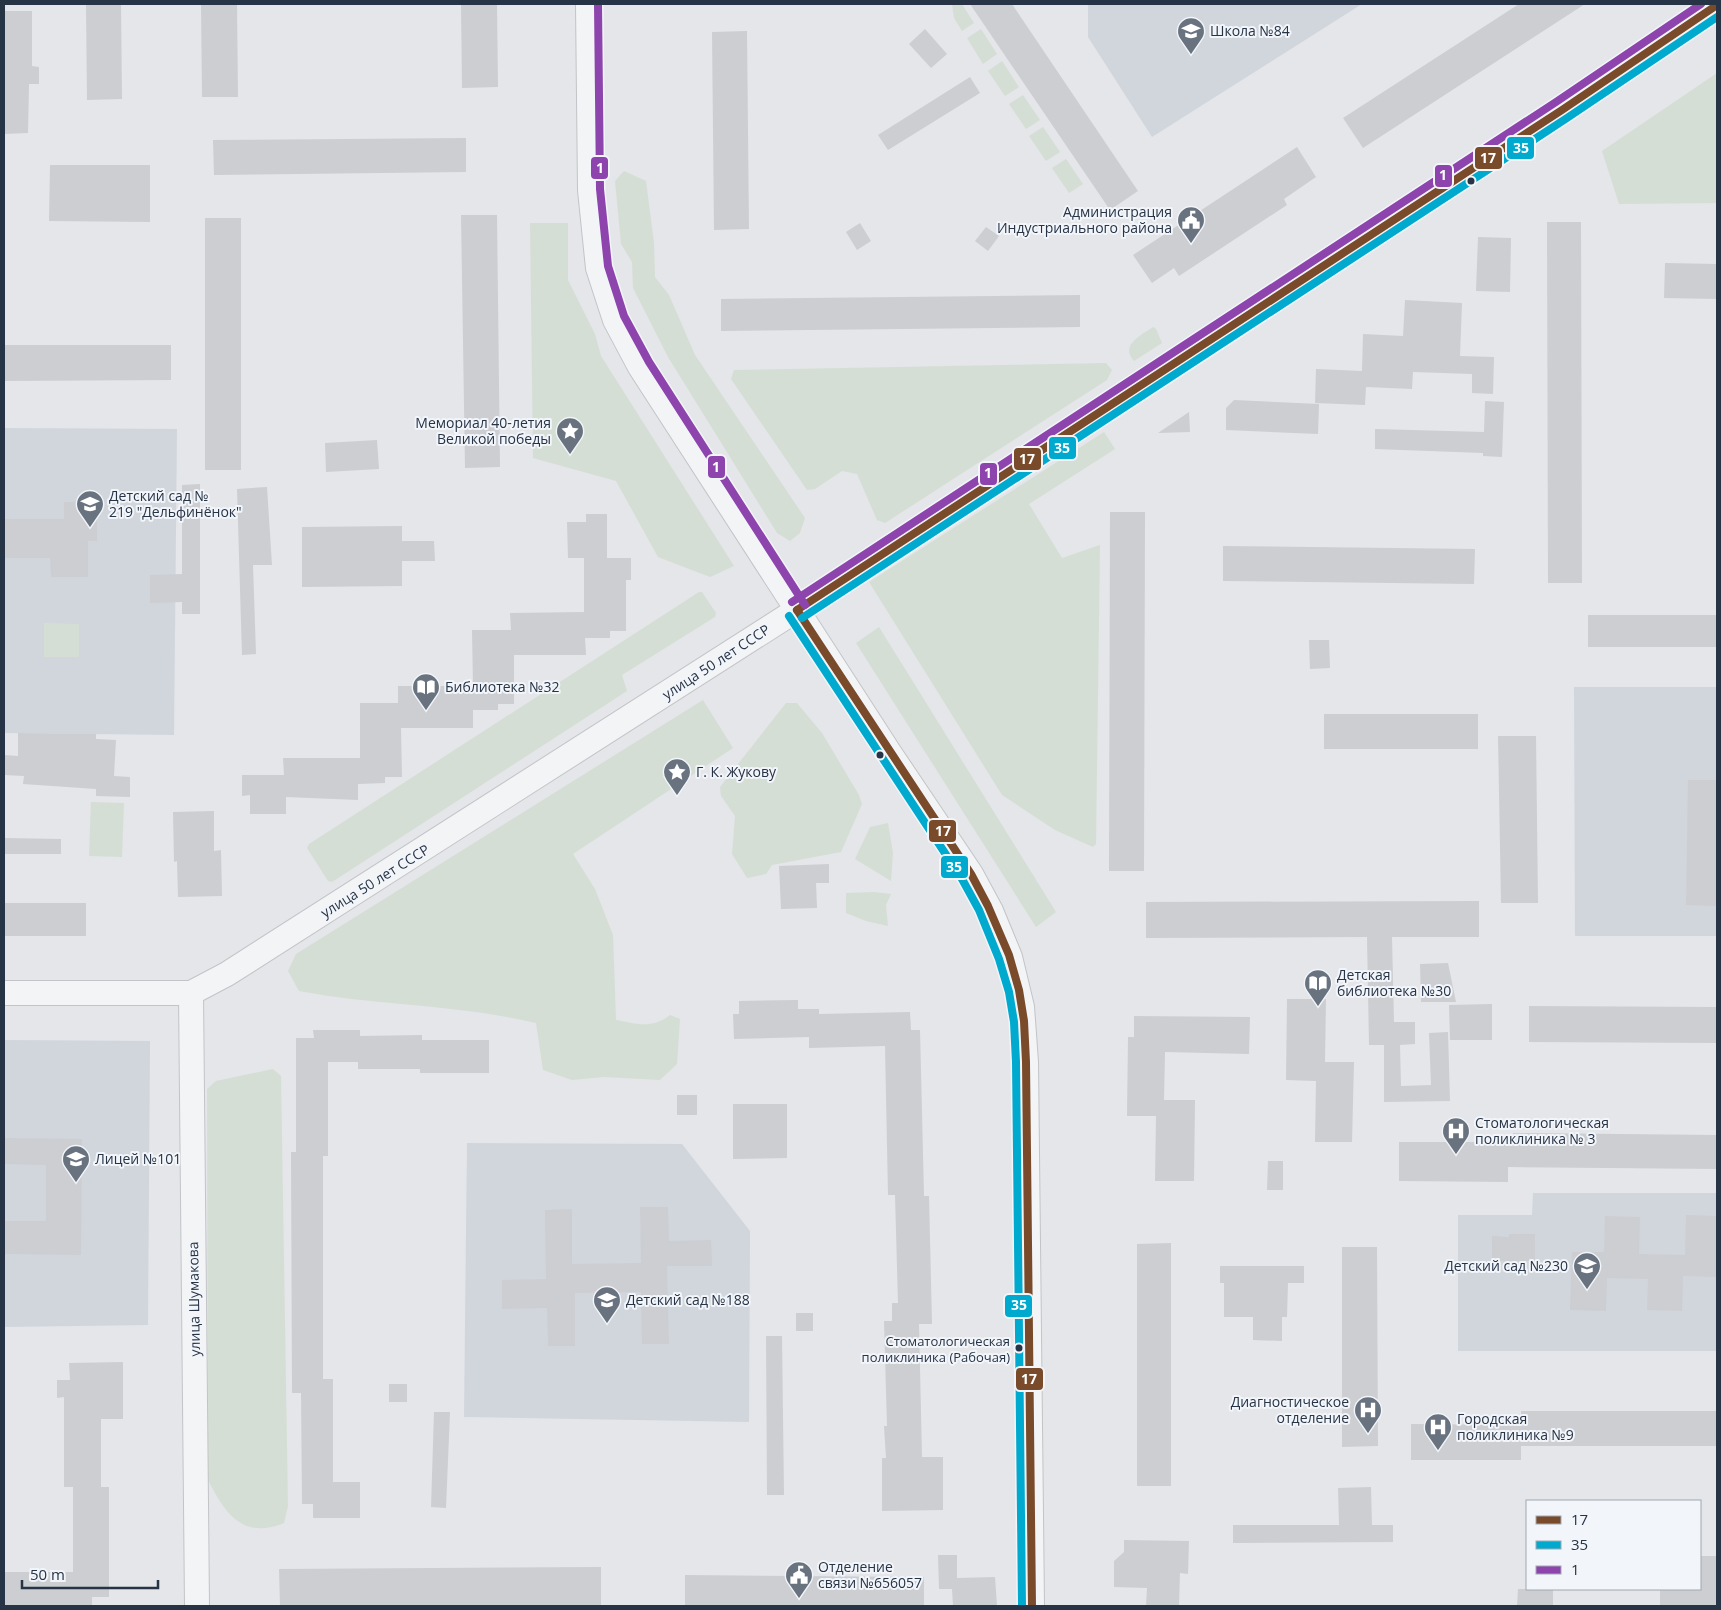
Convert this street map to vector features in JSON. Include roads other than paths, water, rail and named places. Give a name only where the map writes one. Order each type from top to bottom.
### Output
[{"type":"street","points":[[588,4],[590,190],[598,268],[615,320],[640,366],[797,610],[971,874],[991,911],[1010,957],[1022,1007],[1026,1091],[1032,1606]]},
{"type":"street","name":"улица 50 лет СССР","points":[[4,993],[191,992],[227,974],[399,867],[797,610],[1562,110],[1717,5]]},
{"type":"street","name":"улица Шумакова","points":[[191,992],[197,1606]]},
{"type":"place","name":"Школа №84","points":[[1191,55]]},
{"type":"place","name":"Администрация Индустриального района","points":[[1191,244]]},
{"type":"place","name":"Мемориал 40-летия Великой победы","points":[[570,455]]},
{"type":"place","name":"Детский сад № 219 \"Дельфинёнок\"","points":[[90,528]]},
{"type":"place","name":"Библиотека №32","points":[[426,711]]},
{"type":"place","name":"Г. К. Жукову","points":[[677,796]]},
{"type":"place","name":"Детская библиотека №30","points":[[1318,1007]]},
{"type":"place","name":"Стоматологическая поликлиника № 3","points":[[1456,1155]]},
{"type":"place","name":"Лицей №101","points":[[76,1183]]},
{"type":"place","name":"Детский сад №230","points":[[1587,1290]]},
{"type":"place","name":"Детский сад №188","points":[[607,1324]]},
{"type":"place","name":"Стоматологическая поликлиника (Рабочая)","points":[[1019,1348]]},
{"type":"place","name":"Диагностическое отделение","points":[[1368,1434]]},
{"type":"place","name":"Городская поликлиника №9","points":[[1438,1451]]},
{"type":"place","name":"Отделение связи №656057","points":[[799,1599]]}]
